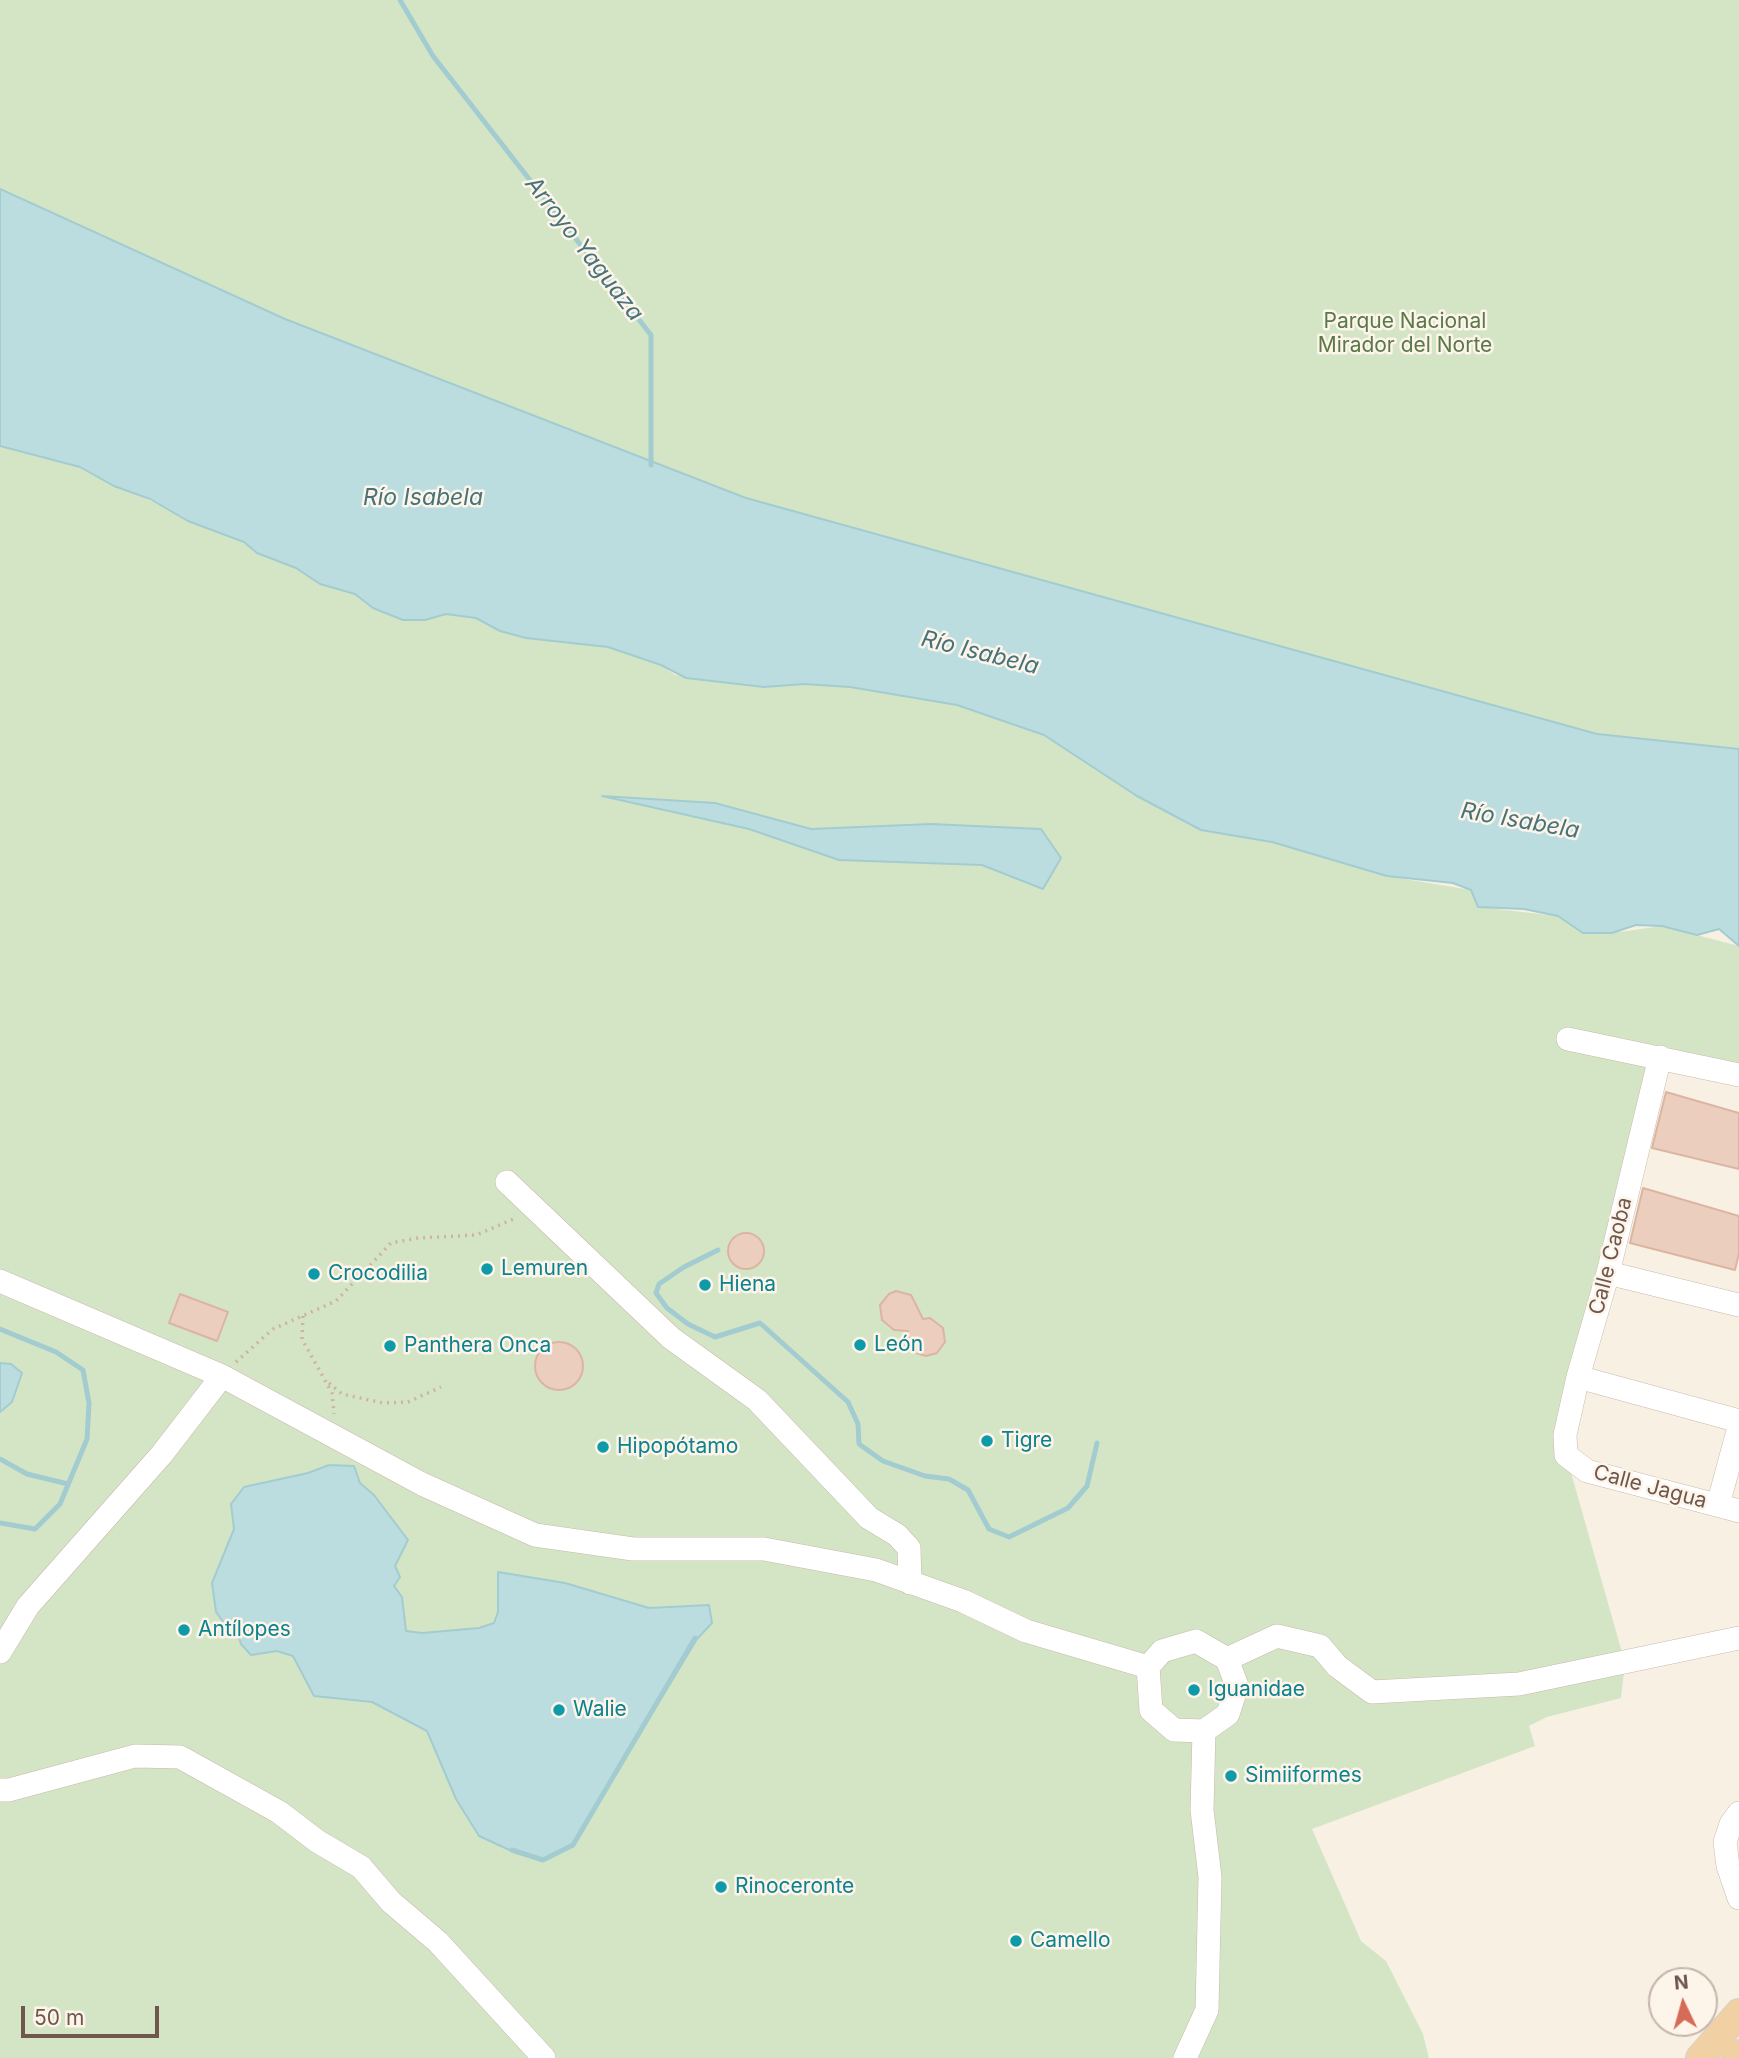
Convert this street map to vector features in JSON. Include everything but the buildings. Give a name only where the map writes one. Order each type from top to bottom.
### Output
[{"type":"main road","points":[[1700,2058],[1739,2013]]},
{"type":"street","points":[[1568,1039],[1739,1075]]},
{"type":"street","name":"Calle Caoba","points":[[1566,1455],[1565,1436],[1578,1377],[1608,1273],[1660,1058]]},
{"type":"street","points":[[507,1182],[671,1338],[757,1400],[869,1518],[897,1535],[909,1548],[910,1583]]},
{"type":"street","points":[[1608,1273],[1739,1305]]},
{"type":"street","points":[[0,1281],[222,1376],[422,1484],[536,1535],[633,1549],[764,1549],[876,1570],[963,1601],[1026,1630],[1148,1667]]},
{"type":"street","points":[[0,1652],[29,1606],[162,1454],[222,1376]]},
{"type":"street","points":[[1578,1377],[1739,1421]]},
{"type":"street","points":[[1729,1508],[1739,1427]]},
{"type":"street","name":"Calle Jagua","points":[[1566,1455],[1587,1471],[1729,1508]]},
{"type":"street","points":[[1227,1659],[1277,1636],[1320,1646],[1337,1667],[1372,1692],[1519,1685],[1739,1638]]},
{"type":"street","points":[[1196,1641],[1227,1659],[1237,1686],[1228,1714],[1204,1731],[1174,1730],[1151,1710],[1148,1667],[1162,1651],[1196,1641]]},
{"type":"street","points":[[1185,2058],[1207,2010],[1210,1877],[1202,1810],[1204,1731]]},
{"type":"street","points":[[0,1790],[9,1790],[135,1756],[180,1757],[279,1812],[317,1841],[361,1867],[391,1902],[438,1942],[544,2058]]},
{"type":"street","points":[[1739,1813],[1731,1824],[1726,1842],[1728,1866],[1739,1898]]},
{"type":"path","points":[[222,1376],[273,1329],[336,1301],[391,1243],[418,1238],[476,1235],[525,1214],[534,1206]]},
{"type":"path","points":[[303,1316],[302,1339],[327,1382],[335,1409],[331,1435]]},
{"type":"path","points":[[327,1382],[342,1394],[383,1403],[408,1402],[441,1387]]},
{"type":"green space","name":"Parque Nacional Mirador del Norte","points":[[0,0],[1739,0],[1739,749],[1597,734],[746,498],[285,319],[0,189]]},
{"type":"green space","points":[[0,446],[80,467],[205,527],[244,542],[255,552],[296,568],[320,584],[355,594],[370,605],[476,618],[500,631],[608,647],[661,665],[675,675],[764,687],[804,684],[850,687],[957,705],[1044,735],[1137,796],[1201,830],[1272,842],[1387,876],[1471,890],[1479,907],[1558,916],[1584,933],[1612,933],[1662,926],[1739,946],[1739,1074],[1661,1058],[1566,1455],[1625,1663],[1621,1698],[1547,1717],[1529,1726],[1535,1746],[1312,1829],[1361,1941],[1386,1961],[1423,2034],[1429,2058],[0,2058]]},
{"type":"water","name":"Río Isabela","points":[[0,189],[285,319],[746,498],[1597,734],[1739,749],[1739,946],[1719,929],[1697,935],[1662,926],[1636,925],[1612,933],[1583,933],[1558,916],[1524,909],[1478,907],[1471,890],[1453,883],[1387,876],[1272,842],[1201,830],[1137,796],[1044,735],[957,705],[850,687],[804,684],[764,687],[686,678],[661,665],[608,647],[526,638],[500,631],[476,618],[446,614],[425,620],[403,620],[373,608],[355,594],[320,584],[296,568],[257,553],[244,542],[188,521],[150,499],[114,486],[80,467],[0,446]]},
{"type":"water","points":[[602,796],[715,803],[811,829],[931,824],[1041,829],[1061,858],[1043,889],[982,865],[839,860],[749,829]]},
{"type":"water","points":[[0,1363],[11,1364],[22,1373],[12,1402],[0,1412]]},
{"type":"water","points":[[329,1465],[354,1466],[360,1483],[374,1495],[408,1540],[395,1566],[400,1577],[394,1586],[402,1597],[406,1631],[422,1633],[479,1628],[494,1623],[498,1612],[498,1572],[565,1583],[649,1608],[709,1605],[712,1623],[697,1639],[573,1845],[543,1860],[516,1853],[479,1836],[456,1799],[427,1731],[372,1702],[314,1696],[293,1656],[277,1651],[251,1655],[241,1644],[236,1629],[224,1623],[216,1612],[212,1583],[234,1529],[231,1504],[244,1487],[308,1473]]},
{"type":"waterway","name":"Arroyo Yaguaza","points":[[400,0],[433,56],[651,335],[651,465]]},
{"type":"waterway","points":[[718,1250],[684,1267],[659,1284],[656,1293],[667,1308],[688,1324],[715,1337],[760,1323],[848,1402],[858,1424],[859,1444],[883,1461],[925,1476],[949,1479],[968,1490],[989,1529],[1009,1537],[1068,1508],[1087,1486],[1097,1443]]},
{"type":"waterway","points":[[0,1329],[56,1352],[83,1370],[89,1403],[87,1439],[60,1504],[35,1529],[0,1523]]},
{"type":"waterway","points":[[0,1459],[27,1474],[68,1484]]},
{"type":"waterway","points":[[512,1850],[543,1860],[573,1845],[695,1638]]},
{"type":"place","name":"Lemuren","points":[[487,1269]]},
{"type":"place","name":"Crocodilia","points":[[314,1274]]},
{"type":"place","name":"Hiena","points":[[705,1285]]},
{"type":"place","name":"León","points":[[860,1345]]},
{"type":"place","name":"Panthera Onca","points":[[390,1346]]},
{"type":"place","name":"Tigre","points":[[987,1441]]},
{"type":"place","name":"Hipopótamo","points":[[603,1447]]},
{"type":"place","name":"Antílopes","points":[[184,1630]]},
{"type":"place","name":"Iguanidae","points":[[1194,1690]]},
{"type":"place","name":"Walie","points":[[559,1710]]},
{"type":"place","name":"Simiiformes","points":[[1231,1776]]},
{"type":"place","name":"Rinoceronte","points":[[721,1887]]},
{"type":"place","name":"Camello","points":[[1016,1941]]}]
